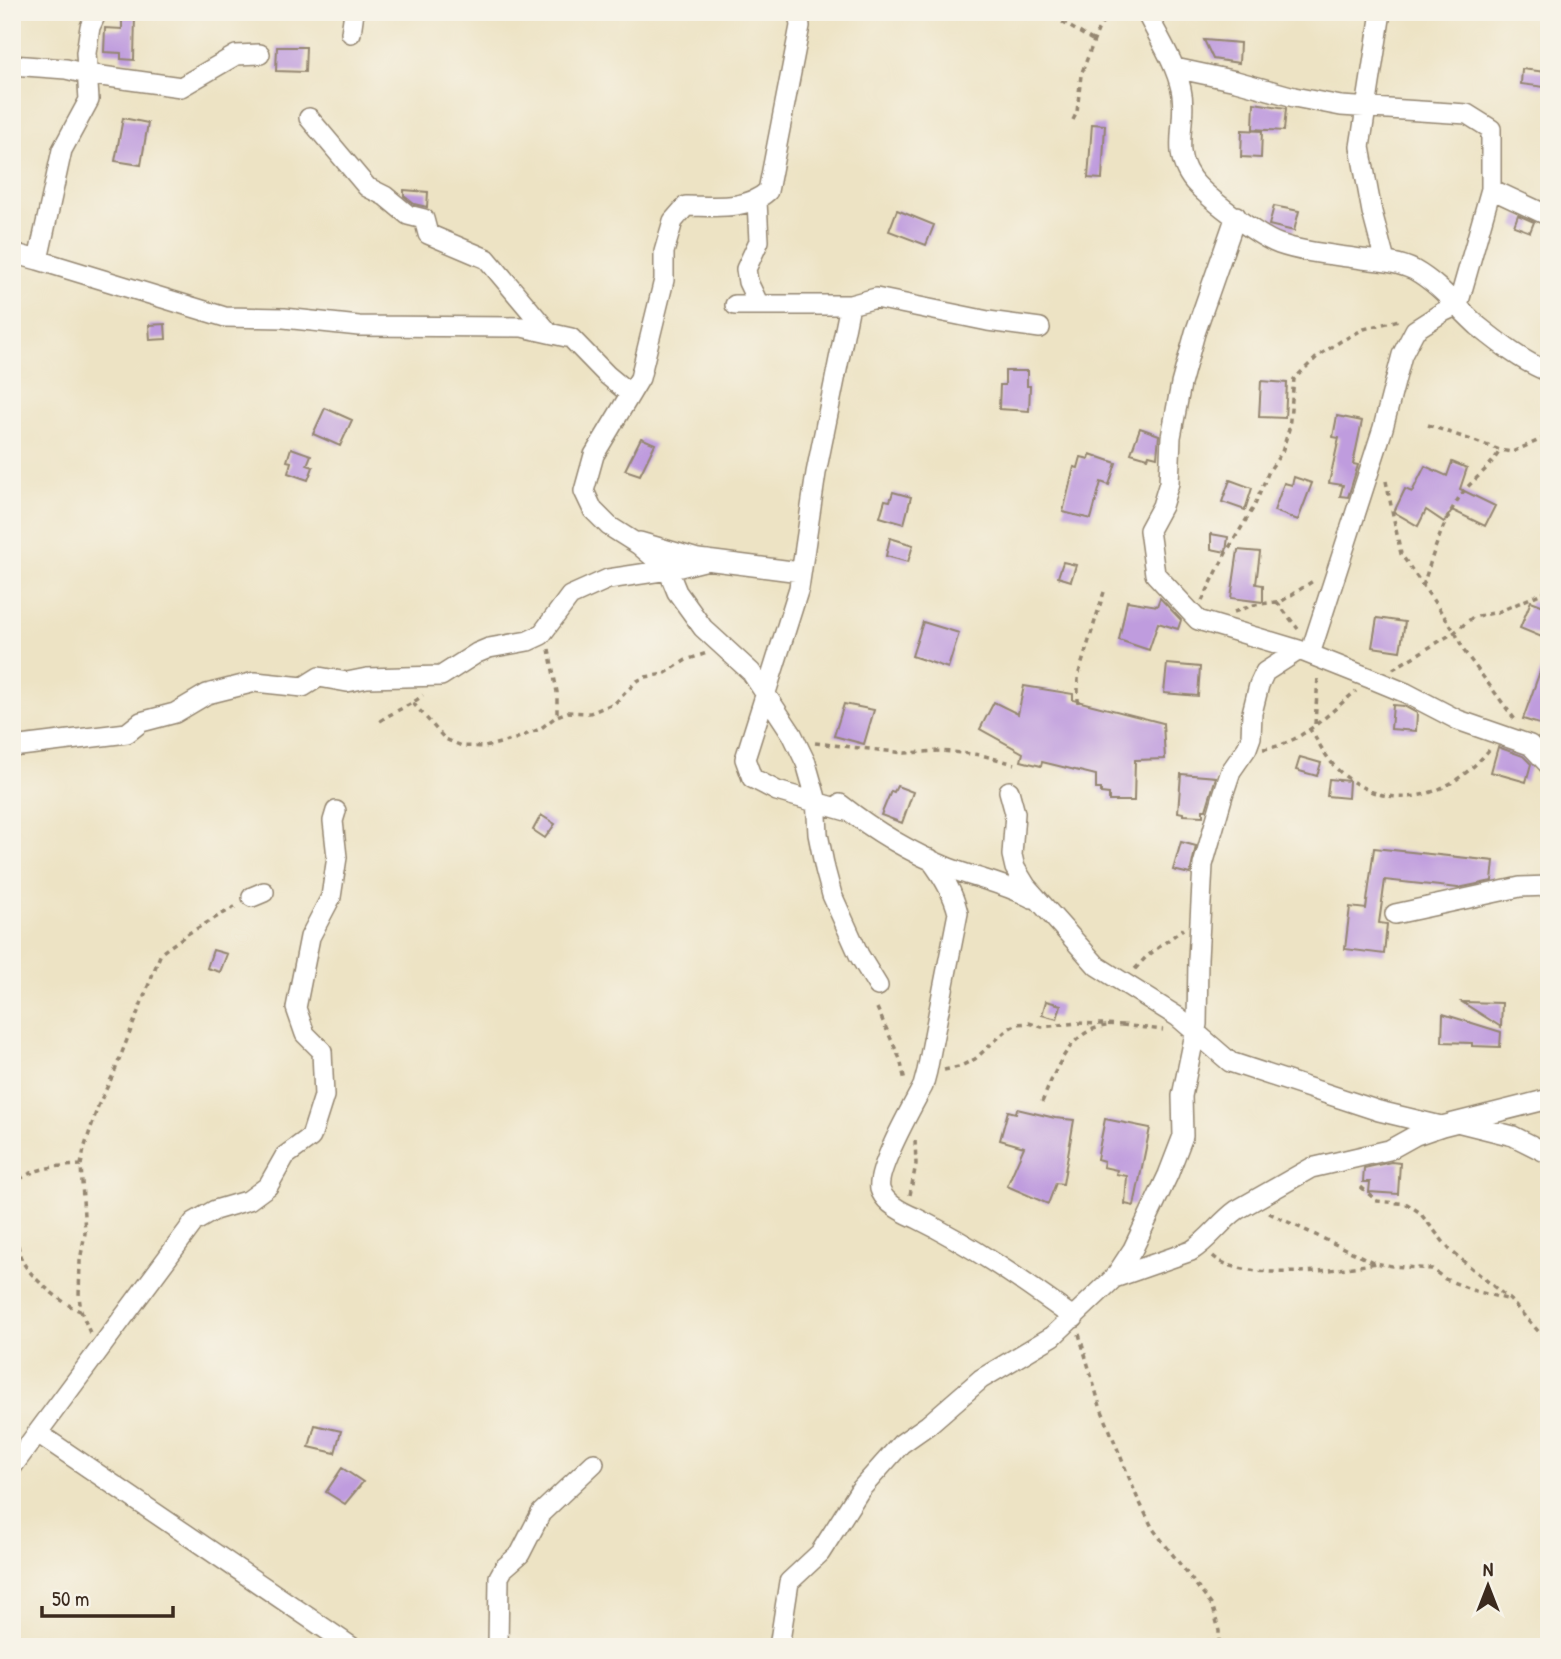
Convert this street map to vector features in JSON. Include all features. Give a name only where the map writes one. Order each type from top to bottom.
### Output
[{"type":"street","points":[[38,260],[62,149],[89,100],[86,53],[90,27],[97,12]]},
{"type":"street","points":[[351,33],[354,12]]},
{"type":"street","points":[[798,12],[800,26],[768,191],[757,201],[727,206],[687,206],[673,221],[664,252],[664,280],[640,377],[594,455],[584,491],[593,510],[609,526],[632,540],[668,570],[677,592],[703,628],[751,672],[795,740],[806,763],[814,791],[818,834],[832,895],[859,956],[878,986]]},
{"type":"street","points":[[1146,12],[1175,68],[1183,104],[1181,151],[1184,166],[1195,184],[1277,243],[1320,254],[1385,261],[1416,271],[1458,305],[1477,325],[1517,355],[1549,372]]},
{"type":"street","points":[[1381,12],[1360,148],[1385,261]]},
{"type":"street","points":[[12,65],[66,69],[181,87],[236,55],[260,54]]},
{"type":"street","points":[[776,1645],[789,1581],[820,1553],[860,1490],[880,1465],[901,1444],[928,1425],[981,1379],[1053,1336],[1114,1278],[1133,1249],[1183,1136],[1182,1096],[1196,1034],[1203,865],[1231,771],[1247,748],[1251,737],[1252,713],[1259,685],[1265,672],[1310,654],[1383,428],[1402,355],[1415,330],[1458,305],[1491,189],[1491,129],[1467,114],[1340,106],[1175,68]]},
{"type":"street","points":[[309,118],[367,187],[385,196],[408,215],[424,219],[428,234],[486,259],[549,333]]},
{"type":"street","points":[[1491,189],[1549,216]]},
{"type":"street","points":[[757,201],[759,241],[746,269],[748,282],[758,303]]},
{"type":"street","points":[[1236,216],[1195,333],[1181,384],[1171,437],[1169,483],[1162,506],[1149,530],[1155,574],[1198,620],[1310,654],[1406,693],[1458,720],[1530,745],[1549,765]]},
{"type":"street","points":[[12,253],[225,317],[284,318],[359,326],[522,327],[571,338],[630,394]]},
{"type":"street","points":[[735,305],[850,305],[876,298],[988,321],[1041,328]]},
{"type":"street","points":[[850,305],[816,473],[799,588],[745,759],[752,778],[777,791],[814,791],[930,859],[952,869],[1007,885],[1040,902]]},
{"type":"street","points":[[632,540],[708,560],[800,572]]},
{"type":"street","points":[[12,747],[127,733],[141,723],[175,713],[207,694],[255,682],[303,687],[319,677],[347,682],[367,678],[441,676],[489,648],[528,641],[541,635],[570,596],[608,579],[668,570],[708,560]]},
{"type":"street","points":[[1009,791],[1014,813],[1014,868],[1040,902],[1097,966],[1178,1017],[1230,1062],[1379,1111],[1513,1136],[1549,1154]]},
{"type":"street","points":[[12,1467],[194,1222],[215,1210],[249,1200],[268,1186],[285,1156],[311,1138],[324,1096],[322,1051],[305,1034],[296,1008],[310,937],[331,897],[337,858],[333,821],[336,811]]},
{"type":"street","points":[[930,859],[943,876],[958,914],[923,1086],[881,1173],[880,1190],[891,1204],[951,1235],[1013,1273],[1074,1318]]},
{"type":"street","points":[[1395,914],[1520,887],[1549,886]]},
{"type":"street","points":[[1114,1278],[1202,1245],[1226,1218],[1311,1168],[1389,1150],[1416,1135],[1449,1124],[1549,1099]]},
{"type":"street","points":[[39,1434],[352,1647]]},
{"type":"street","points":[[498,1647],[499,1577],[520,1554],[541,1513],[594,1463]]},
{"type":"path","points":[[1045,12],[1094,41]]},
{"type":"path","points":[[1073,120],[1077,112],[1081,75],[1109,12]]},
{"type":"path","points":[[1194,615],[1227,551],[1254,507],[1269,471],[1282,452],[1289,429],[1294,379],[1318,356],[1340,341],[1364,329],[1405,319]]},
{"type":"path","points":[[1428,425],[1511,452],[1549,436]]},
{"type":"path","points":[[1423,586],[1433,553],[1464,491],[1494,461],[1500,450]]},
{"type":"path","points":[[1386,481],[1401,554],[1530,745]]},
{"type":"path","points":[[1213,625],[1241,608],[1278,602],[1339,566]]},
{"type":"path","points":[[1247,748],[1259,750],[1286,744],[1372,679],[1396,668],[1479,614],[1498,612],[1549,590]]},
{"type":"path","points":[[1078,703],[1078,676],[1104,592]]},
{"type":"path","points":[[1278,602],[1298,630]]},
{"type":"path","points":[[550,625],[549,649],[558,692],[558,716]]},
{"type":"path","points":[[413,703],[445,738],[462,746],[485,747],[540,729],[568,712],[590,713],[615,703],[636,681],[664,674],[686,660],[726,647]]},
{"type":"path","points":[[1310,654],[1315,724]]},
{"type":"path","points":[[380,721],[402,706],[413,703],[441,676]]},
{"type":"path","points":[[1309,728],[1335,768],[1357,785],[1379,796],[1400,797],[1445,788],[1479,762],[1502,736]]},
{"type":"path","points":[[795,740],[905,753],[963,753],[1015,764]]},
{"type":"path","points":[[98,1352],[80,1311],[80,1261],[85,1233],[81,1165],[98,1106],[114,1073],[160,953],[188,933],[258,894]]},
{"type":"path","points":[[1122,983],[1146,957],[1186,926]]},
{"type":"path","points":[[904,1077],[959,1067],[975,1059],[1007,1029],[1017,1024],[1028,1023],[1042,1027],[1077,1023],[1124,1025],[1196,1034]]},
{"type":"path","points":[[1042,1102],[1059,1062],[1079,1037],[1097,1027],[1124,1025]]},
{"type":"path","points":[[12,1186],[24,1175],[40,1169],[81,1165]]},
{"type":"path","points":[[1361,1187],[1377,1201],[1407,1204],[1419,1212],[1450,1250],[1510,1300],[1539,1332],[1549,1338]]},
{"type":"path","points":[[1252,1202],[1275,1217],[1375,1262],[1432,1269],[1445,1279],[1475,1291],[1510,1300]]},
{"type":"path","points":[[12,1226],[17,1234],[21,1258],[26,1267],[59,1298],[80,1311]]},
{"type":"path","points":[[1202,1245],[1218,1261],[1235,1268],[1310,1273],[1350,1269],[1375,1262]]},
{"type":"path","points":[[1074,1318],[1100,1406],[1137,1497],[1153,1529],[1213,1608],[1219,1631],[1219,1647]]},
{"type":"building","points":[[122,15],[135,15],[134,60],[121,59],[121,53],[104,52],[105,28],[122,29]]},
{"type":"building","points":[[1204,40],[1240,43],[1239,63],[1213,59]]},
{"type":"building","points":[[277,47],[306,47],[305,72],[276,71]]},
{"type":"building","points":[[1522,69],[1546,72],[1544,87],[1521,84]]},
{"type":"building","points":[[1254,103],[1286,108],[1284,131],[1253,129]]},
{"type":"building","points":[[123,118],[148,123],[141,165],[115,161]]},
{"type":"building","points":[[1092,124],[1105,125],[1102,179],[1088,178]]},
{"type":"building","points":[[1242,130],[1262,131],[1261,158],[1241,157]]},
{"type":"building","points":[[404,190],[428,192],[427,207],[414,204],[404,196]]},
{"type":"building","points":[[1274,206],[1299,211],[1294,231],[1269,225]]},
{"type":"building","points":[[897,210],[934,225],[926,245],[889,231]]},
{"type":"building","points":[[1518,215],[1534,222],[1530,232],[1514,226]]},
{"type":"building","points":[[165,324],[166,339],[150,340],[149,325]]},
{"type":"building","points":[[1005,371],[1027,371],[1027,386],[1030,386],[1029,411],[999,409],[1000,385],[1005,385]]},
{"type":"building","points":[[1261,381],[1287,383],[1285,418],[1259,417]]},
{"type":"building","points":[[325,408],[352,420],[340,446],[313,434]]},
{"type":"building","points":[[1337,416],[1362,421],[1353,464],[1358,465],[1348,497],[1340,496],[1343,485],[1329,483],[1339,438],[1333,437]]},
{"type":"building","points":[[1140,428],[1159,435],[1157,457],[1149,455],[1148,458],[1131,453]]},
{"type":"building","points":[[641,438],[655,444],[640,475],[625,470]]},
{"type":"building","points":[[291,448],[311,455],[307,465],[313,467],[308,480],[288,473],[291,462],[287,461]]},
{"type":"building","points":[[1090,454],[1116,463],[1109,485],[1101,482],[1091,519],[1063,512],[1074,467],[1078,468],[1081,457],[1089,459]]},
{"type":"building","points":[[1452,462],[1467,468],[1460,489],[1495,506],[1485,526],[1452,510],[1444,522],[1426,510],[1418,526],[1394,512],[1405,489],[1412,492],[1425,466],[1447,476]]},
{"type":"building","points":[[1294,477],[1312,483],[1298,520],[1274,511],[1284,483],[1292,485]]},
{"type":"building","points":[[1230,480],[1252,488],[1245,510],[1222,502]]},
{"type":"building","points":[[893,492],[911,497],[904,524],[880,517],[885,500],[890,501]]},
{"type":"building","points":[[1211,534],[1228,537],[1226,552],[1211,549]]},
{"type":"building","points":[[890,538],[913,545],[908,562],[886,556]]},
{"type":"building","points":[[1238,550],[1260,552],[1256,584],[1263,585],[1263,602],[1231,598]]},
{"type":"building","points":[[1063,562],[1076,565],[1071,581],[1058,577]]},
{"type":"building","points":[[1160,598],[1181,620],[1178,629],[1158,623],[1149,650],[1119,640],[1127,601],[1157,606]]},
{"type":"building","points":[[1531,601],[1549,608],[1549,640],[1520,628]]},
{"type":"building","points":[[1377,618],[1405,622],[1400,651],[1372,647]]},
{"type":"building","points":[[923,622],[959,633],[948,668],[912,656]]},
{"type":"building","points":[[1547,652],[1549,653],[1549,727],[1523,719]]},
{"type":"building","points":[[1167,664],[1200,667],[1198,696],[1164,693]]},
{"type":"building","points":[[1024,686],[1073,694],[1073,700],[1163,723],[1165,759],[1135,760],[1134,801],[1109,801],[1109,794],[1096,789],[1096,775],[1042,762],[1041,766],[1021,761],[1023,753],[980,729],[994,702],[1018,714]]},
{"type":"building","points":[[844,704],[874,710],[864,744],[834,736]]},
{"type":"building","points":[[1393,705],[1404,706],[1417,713],[1416,731],[1391,729]]},
{"type":"building","points":[[1498,747],[1523,756],[1531,764],[1526,782],[1491,772]]},
{"type":"building","points":[[1300,757],[1321,763],[1317,776],[1296,770]]},
{"type":"building","points":[[1181,774],[1216,777],[1203,816],[1183,815],[1178,812]]},
{"type":"building","points":[[1329,779],[1349,781],[1348,798],[1327,796]]},
{"type":"building","points":[[897,786],[913,792],[902,823],[881,815],[891,791],[894,792]]},
{"type":"building","points":[[541,815],[555,824],[545,838],[533,830]]},
{"type":"building","points":[[1181,842],[1196,846],[1190,874],[1173,870]]},
{"type":"building","points":[[1374,848],[1494,861],[1492,881],[1458,888],[1385,880],[1379,923],[1387,924],[1384,954],[1345,949],[1350,907],[1366,909]]},
{"type":"building","points":[[213,950],[227,954],[220,972],[207,968]]},
{"type":"building","points":[[1046,1001],[1061,1005],[1057,1019],[1042,1015]]},
{"type":"building","points":[[1462,1002],[1502,1003],[1501,1027]]},
{"type":"building","points":[[1443,1014],[1501,1032],[1500,1047],[1442,1042]]},
{"type":"building","points":[[1017,1109],[1074,1120],[1063,1184],[1056,1183],[1048,1204],[1007,1186],[1024,1147],[1000,1140],[1008,1111],[1016,1113]]},
{"type":"building","points":[[1105,1119],[1150,1128],[1134,1206],[1125,1204],[1127,1176],[1116,1174],[1117,1170],[1103,1167],[1104,1161],[1097,1159]]},
{"type":"building","points":[[1391,1162],[1400,1163],[1398,1194],[1369,1192],[1370,1182],[1363,1182],[1364,1168]]},
{"type":"building","points":[[315,1425],[341,1431],[335,1453],[309,1447]]},
{"type":"building","points":[[342,1468],[363,1482],[345,1504],[326,1492]]}]
